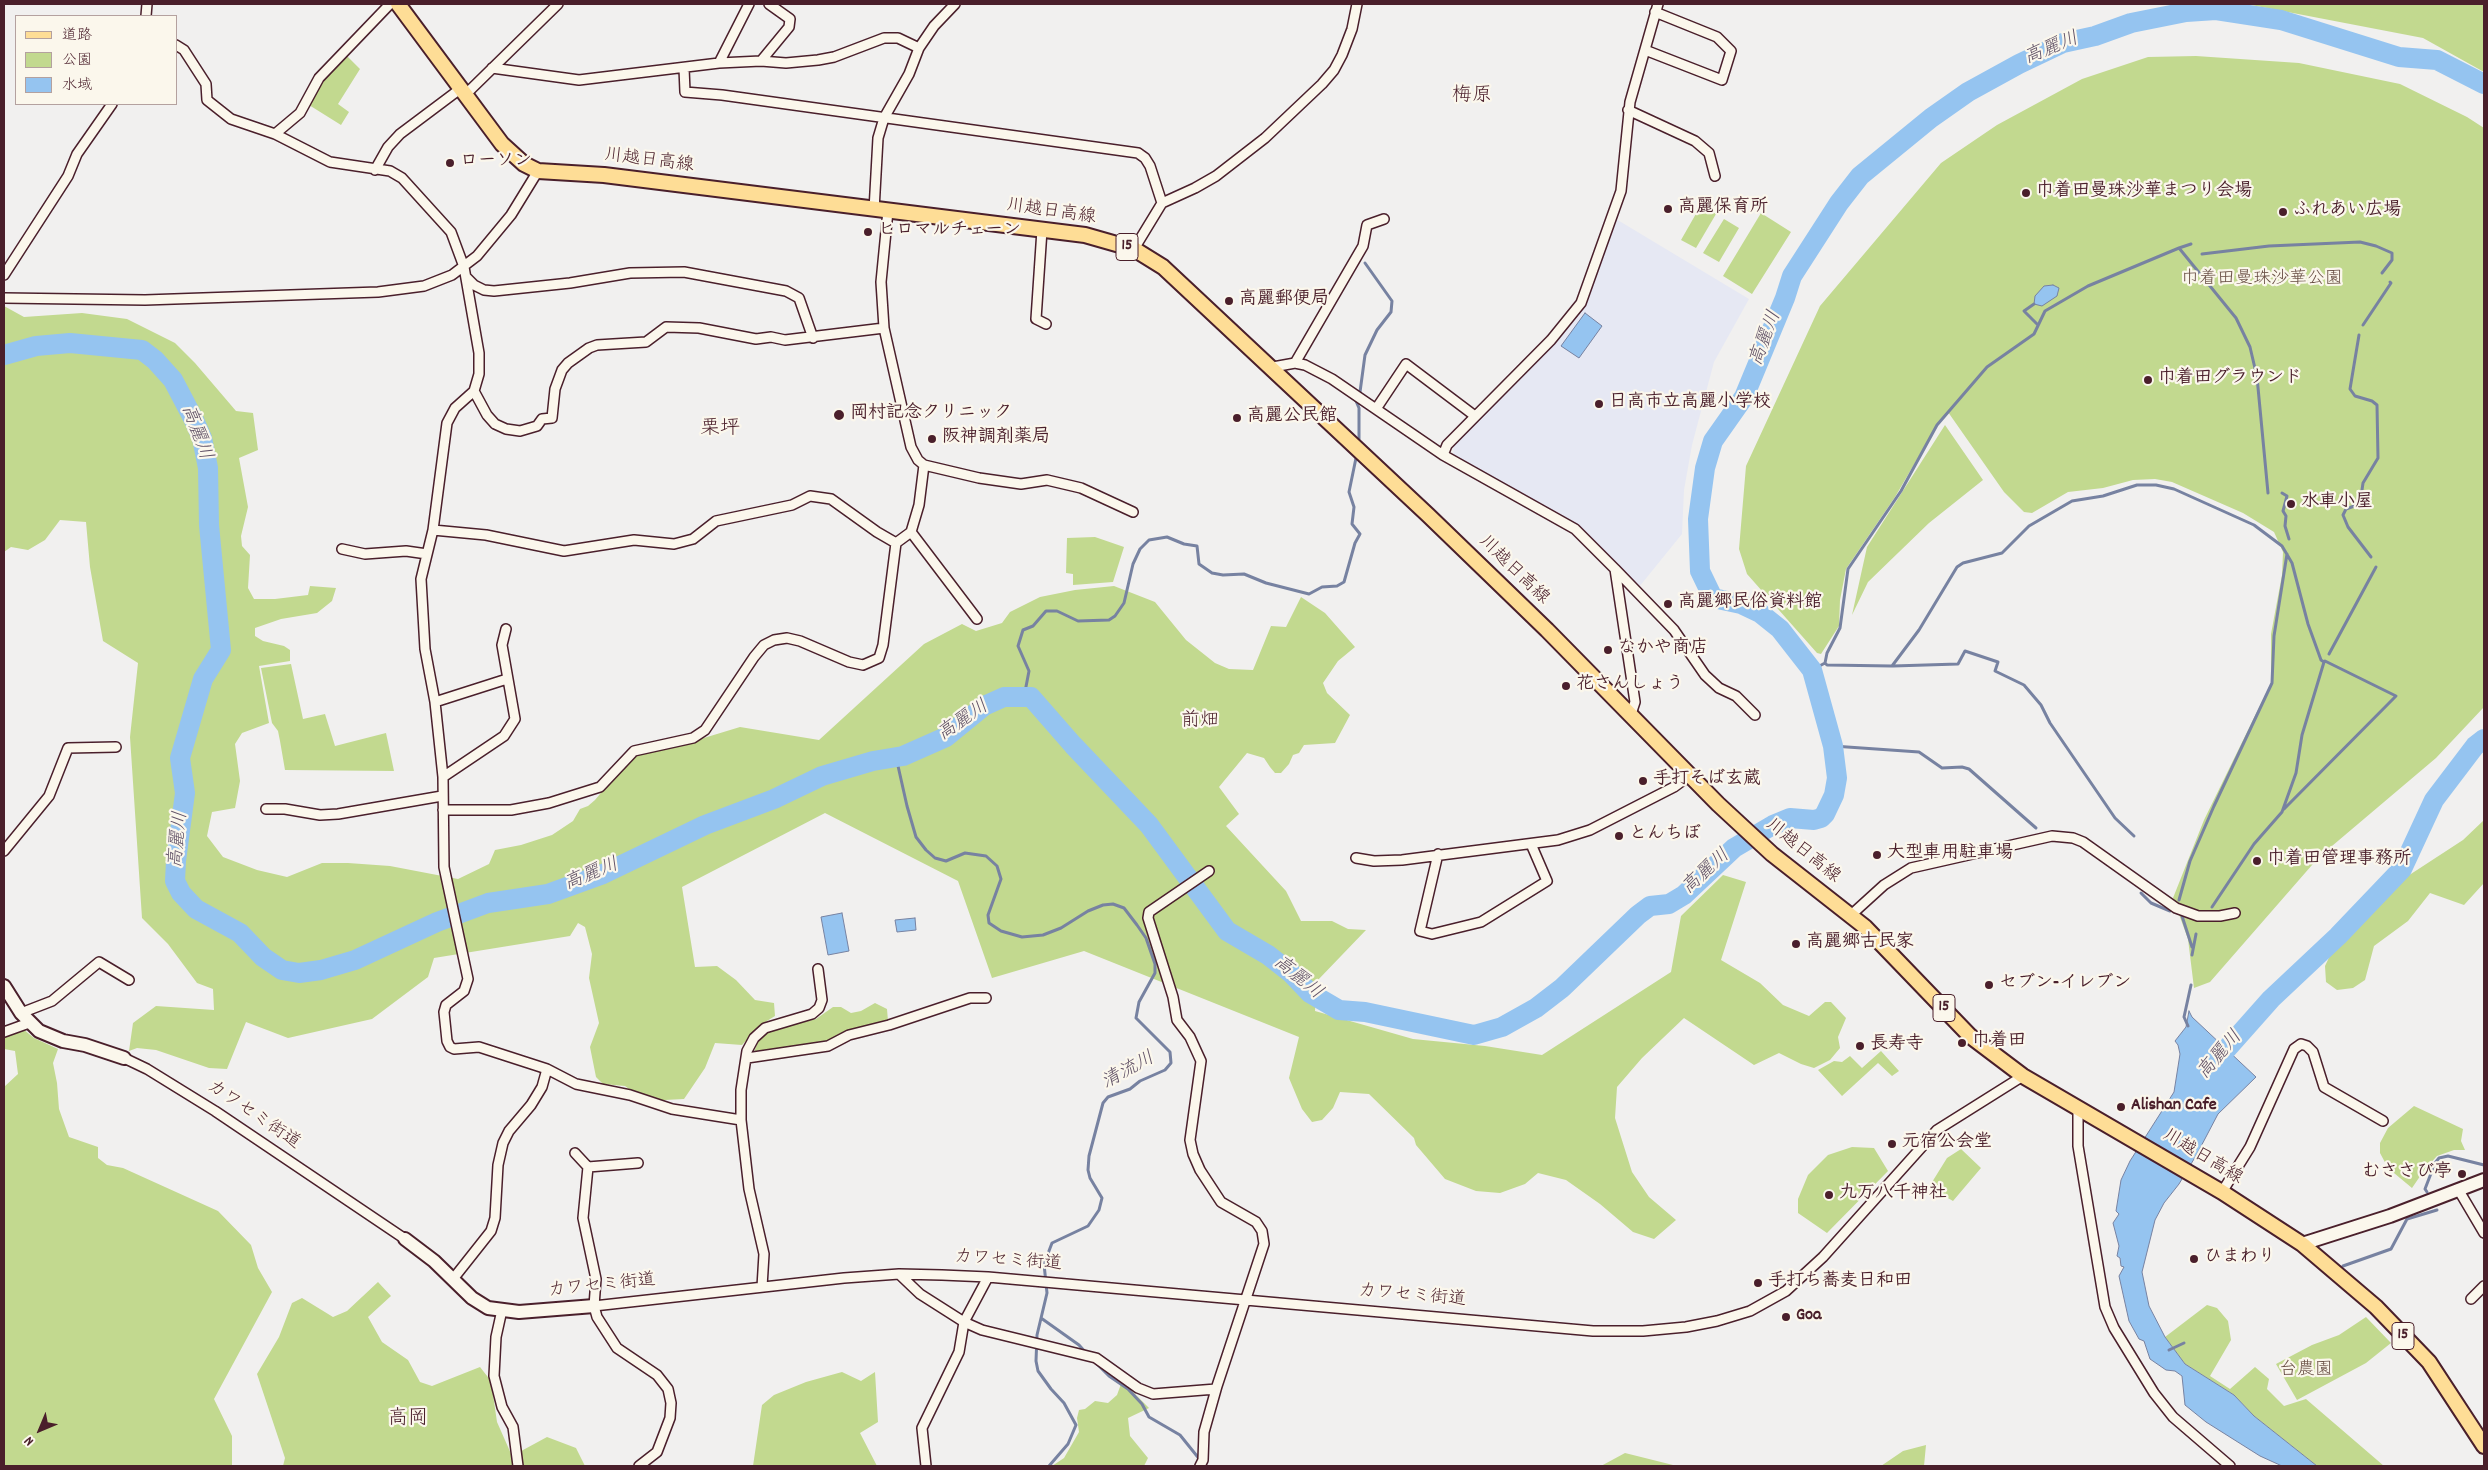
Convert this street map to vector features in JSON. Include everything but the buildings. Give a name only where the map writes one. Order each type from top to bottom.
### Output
[{"type":"main road","name":"川越日高線","points":[[398,4],[502,144],[524,164],[538,170],[604,175],[1085,235],[1134,249],[1163,266],[1273,367],[1547,630],[1630,717],[1718,804],[1772,854],[1851,915],[1907,969],[1970,1036],[2023,1076],[2194,1175],[2302,1244],[2376,1308],[2428,1362],[2484,1446]]},
{"type":"street","points":[[276,134],[300,113],[319,78],[390,4]]},
{"type":"street","points":[[375,170],[388,147],[400,134],[462,92],[492,68],[558,4]]},
{"type":"street","points":[[719,63],[748,4]]},
{"type":"street","points":[[761,60],[789,27],[790,19],[769,4]]},
{"type":"street","points":[[955,4],[934,26],[919,48],[909,74],[884,118],[878,138],[881,282],[884,328],[911,447],[918,460],[924,464],[979,478],[1021,484],[1047,480],[1081,488],[1133,512]]},
{"type":"street","points":[[1134,249],[1162,202],[1195,188],[1216,176],[1265,138],[1322,84],[1334,70],[1342,55],[1352,29],[1356,4]]},
{"type":"street","points":[[1443,456],[1448,445],[1551,340],[1581,303],[1620,192],[1628,110],[1645,50],[1657,8],[1717,37],[1732,50],[1722,80],[1645,50]]},
{"type":"street","points":[[492,68],[578,80],[719,63],[761,60],[786,63],[818,60],[834,57],[884,38],[898,38],[919,48]]},
{"type":"street","points":[[178,46],[184,50],[206,84],[207,100],[240,124],[276,134],[330,162],[390,171],[402,178],[451,232],[464,266],[479,353],[479,374],[474,391],[455,408],[447,423],[434,530],[421,579],[423,624],[435,702],[443,777],[442,796],[446,881],[463,948],[468,979],[464,991],[446,1005],[444,1012],[447,1041],[450,1047],[454,1049],[479,1047],[547,1069],[576,1084],[630,1095],[672,1109],[741,1120]]},
{"type":"street","points":[[684,68],[686,92],[722,95],[1138,153],[1145,158],[1150,166],[1162,202]]},
{"type":"street","points":[[4,275],[68,176],[77,154],[111,105]]},
{"type":"street","points":[[1628,110],[1695,141],[1709,153],[1715,176]]},
{"type":"street","points":[[4,298],[105,301],[378,292],[424,286],[452,275],[477,256],[511,215],[538,170]]},
{"type":"street","points":[[1295,363],[1356,258],[1362,246],[1367,225],[1384,219]]},
{"type":"street","points":[[1042,230],[1036,319],[1046,324]]},
{"type":"street","points":[[466,277],[474,285],[484,290],[494,291],[630,274],[684,272],[786,291],[799,298],[813,338]]},
{"type":"street","points":[[474,391],[487,415],[496,424],[506,429],[520,431],[537,426],[542,419],[552,418],[555,388],[562,370],[568,363],[589,348],[598,345],[646,342],[666,327],[700,328],[756,339],[813,338],[884,328]]},
{"type":"street","points":[[1273,367],[1295,363],[1306,365],[1332,379],[1443,456],[1575,529],[1674,630],[1705,675],[1719,688],[1736,696],[1755,714]]},
{"type":"street","points":[[1376,409],[1406,364],[1475,416]]},
{"type":"street","points":[[443,810],[511,810],[549,803],[600,787],[634,751],[693,738],[705,730],[754,657],[764,645],[774,640],[787,638],[849,662],[863,665],[879,658],[883,645],[896,543],[911,532],[919,505],[924,464]]},
{"type":"street","points":[[434,530],[486,535],[564,551],[634,540],[680,543],[694,539],[716,521],[792,504],[810,496],[831,499],[877,532],[896,543]]},
{"type":"street","points":[[911,532],[977,619]]},
{"type":"street","points":[[342,549],[365,554],[406,551],[427,554]]},
{"type":"street","points":[[1615,569],[1635,702],[1630,717]]},
{"type":"street","points":[[443,777],[504,736],[515,718],[502,645],[506,629]]},
{"type":"street","points":[[435,702],[507,679]]},
{"type":"street","points":[[4,852],[48,796],[68,748],[116,747]]},
{"type":"street","points":[[1356,858],[1374,861],[1558,840],[1590,830],[1667,791],[1689,776]]},
{"type":"street","points":[[266,809],[285,809],[320,815],[338,814],[442,796]]},
{"type":"street","points":[[1851,915],[1884,886],[1911,868],[2052,836],[2073,838],[2083,842],[2176,908],[2198,916],[2220,916],[2235,913]]},
{"type":"street","points":[[1438,854],[1420,931],[1432,934],[1481,922],[1547,880],[1531,844]]},
{"type":"street","points":[[1200,1466],[1203,1460],[1204,1432],[1216,1389],[1264,1244],[1264,1236],[1256,1222],[1222,1202],[1200,1170],[1193,1154],[1190,1140],[1201,1062],[1190,1037],[1177,1020],[1173,997],[1148,918],[1149,912],[1209,870]]},
{"type":"street","points":[[4,1032],[52,1002],[99,962],[129,980]]},
{"type":"street","points":[[762,1287],[764,1254],[749,1188],[741,1120],[741,1090],[747,1051],[754,1038],[765,1028],[812,1014],[819,1008],[822,1000],[818,969]]},
{"type":"street","name":"カワセミ街道","points":[[4,986],[25,1018],[39,1031],[56,1039],[124,1058],[147,1069],[215,1111],[426,1254],[479,1303],[488,1308],[537,1312],[899,1274],[1038,1281],[1593,1331],[1643,1331],[1718,1321],[1750,1311],[1786,1291],[1822,1257],[1937,1130],[2023,1076]]},
{"type":"street","points":[[747,1058],[828,1046],[849,1035],[889,1025],[970,998],[986,998]]},
{"type":"street","points":[[2222,1192],[2250,1147],[2294,1049],[2301,1044],[2307,1046],[2313,1052],[2324,1087],[2383,1120]]},
{"type":"street","points":[[453,1279],[491,1231],[495,1218],[498,1165],[504,1143],[509,1131],[531,1105],[542,1087],[547,1069]]},
{"type":"street","points":[[2078,1108],[2078,1146],[2092,1243],[2105,1307],[2114,1328],[2154,1393],[2173,1417],[2230,1466]]},
{"type":"street","points":[[575,1153],[588,1166],[638,1163]]},
{"type":"street","points":[[588,1166],[583,1212],[596,1279],[594,1306],[597,1317],[617,1348],[657,1375],[668,1389],[672,1402],[670,1418],[657,1452],[639,1466]]},
{"type":"street","points":[[2302,1244],[2390,1216],[2484,1180]]},
{"type":"street","points":[[2458,1189],[2484,1234]]},
{"type":"street","points":[[899,1274],[920,1294],[964,1322],[982,1330],[1096,1358],[1138,1388],[1153,1394],[1216,1389]]},
{"type":"street","points":[[926,1466],[922,1428],[959,1352],[964,1322],[988,1277]]},
{"type":"street","points":[[2471,1299],[2484,1286]]},
{"type":"street","points":[[502,1310],[496,1337],[494,1376],[500,1400],[513,1427],[518,1466]]},
{"type":"shaded area","name":"日高市立高麗小学校","points":[[1616,219],[1749,299],[1714,362],[1692,445],[1684,490],[1682,534],[1639,587],[1579,527],[1453,456],[1454,445],[1575,320],[1586,303]]},
{"type":"green space","points":[[2246,4],[2484,4],[2484,72],[2423,38]]},
{"type":"green space","points":[[346,55],[360,69],[338,104],[349,112],[341,125],[309,105],[320,82]]},
{"type":"green space","name":"巾着田曼珠沙華公園","points":[[2196,56],[2299,63],[2400,84],[2467,117],[2484,128],[2484,707],[2436,758],[2319,857],[2210,982],[2194,988],[2188,939],[2173,898],[2204,820],[2271,683],[2271,634],[2282,575],[2283,552],[2274,532],[2243,513],[2172,482],[2155,479],[2133,480],[2103,488],[2068,492],[2032,513],[2024,512],[2004,492],[1948,412],[1937,425],[1895,497],[1846,569],[1840,600],[1839,626],[1821,654],[1817,653],[1747,574],[1739,549],[1746,466],[1820,306],[1941,163],[1997,125],[2082,79],[2148,57]]},
{"type":"green space","points":[[1701,205],[1716,214],[1696,248],[1681,240]]},
{"type":"green space","points":[[1761,213],[1791,232],[1752,294],[1723,276]]},
{"type":"green space","points":[[1724,219],[1739,228],[1719,262],[1703,253]]},
{"type":"green space","points":[[4,306],[24,317],[82,313],[127,319],[175,343],[195,363],[236,411],[253,413],[258,450],[239,458],[248,507],[241,536],[242,546],[250,555],[248,588],[254,599],[275,599],[308,595],[310,586],[336,588],[332,601],[317,613],[281,619],[255,628],[255,636],[263,641],[284,646],[290,650],[290,661],[259,666],[269,723],[242,733],[235,744],[240,781],[235,808],[212,812],[207,836],[223,857],[257,870],[287,877],[322,863],[348,863],[390,866],[458,879],[489,864],[495,850],[521,845],[552,835],[573,821],[580,809],[588,806],[595,800],[634,753],[694,741],[740,727],[819,740],[924,644],[962,624],[976,631],[1002,623],[1010,612],[1040,597],[1075,590],[1114,586],[1155,602],[1186,640],[1215,663],[1229,669],[1253,670],[1271,626],[1286,627],[1301,597],[1325,613],[1355,647],[1338,661],[1323,683],[1327,693],[1350,715],[1335,743],[1304,745],[1299,753],[1293,755],[1289,764],[1281,773],[1275,773],[1264,758],[1247,753],[1219,787],[1239,814],[1226,826],[1286,891],[1301,921],[1332,921],[1348,929],[1366,930],[1317,981],[1315,1011],[1413,1039],[1485,1046],[1542,1055],[1671,972],[1681,916],[1723,875],[1746,882],[1721,960],[1760,983],[1783,1005],[1809,1016],[1825,1002],[1831,1002],[1846,1018],[1838,1037],[1840,1048],[1830,1060],[1814,1068],[1779,1053],[1754,1065],[1684,1018],[1642,1058],[1617,1087],[1615,1118],[1632,1172],[1649,1197],[1676,1220],[1654,1239],[1633,1232],[1600,1204],[1566,1180],[1538,1173],[1525,1184],[1500,1193],[1476,1191],[1445,1179],[1416,1145],[1414,1138],[1369,1094],[1340,1092],[1333,1108],[1322,1120],[1312,1122],[1302,1109],[1289,1078],[1299,1037],[1084,951],[992,978],[958,881],[825,813],[682,887],[695,967],[717,966],[736,980],[755,1000],[774,1003],[775,1016],[762,1024],[742,1045],[715,1043],[705,1068],[684,1099],[645,1101],[625,1086],[603,1084],[596,1077],[590,1047],[599,1023],[589,978],[592,954],[585,927],[578,923],[570,936],[434,958],[428,977],[372,1019],[288,1038],[246,1022],[227,1069],[209,1068],[156,1050],[137,1048],[129,1051],[133,1023],[156,1006],[214,1010],[213,989],[197,983],[168,944],[142,918],[130,737],[138,663],[103,641],[90,567],[86,522],[60,520],[45,540],[28,550],[11,547],[4,552]]},
{"type":"green space","points":[[1945,425],[1983,480],[1929,523],[1868,582],[1852,615],[1867,547]]},
{"type":"green space","points":[[1095,537],[1124,547],[1113,582],[1073,585],[1073,574],[1066,573],[1067,538]]},
{"type":"green space","points":[[291,664],[303,719],[325,714],[335,746],[386,733],[394,771],[285,770],[278,731],[272,723],[261,668]]},
{"type":"green space","points":[[2484,820],[2484,883],[2464,905],[2430,893],[2408,921],[2374,946],[2365,980],[2353,988],[2337,990],[2326,982],[2325,966],[2335,945],[2345,939],[2386,898],[2394,885],[2463,840]]},
{"type":"green space","points":[[875,1003],[887,1009],[888,1021],[827,1043],[754,1052],[759,1039],[770,1031],[816,1019],[833,1007],[841,1007],[851,1013],[861,1011]]},
{"type":"green space","points":[[23,1029],[34,1038],[58,1049],[53,1063],[59,1109],[69,1137],[98,1147],[98,1158],[107,1165],[123,1168],[218,1211],[251,1245],[258,1268],[272,1292],[214,1399],[232,1436],[232,1466],[4,1466],[4,1087],[18,1074],[15,1051],[4,1049],[4,1037]]},
{"type":"green space","points":[[1881,1051],[1899,1071],[1892,1076],[1878,1063],[1842,1096],[1818,1070],[1834,1061],[1842,1062],[1850,1056],[1862,1068]]},
{"type":"green space","points":[[2414,1106],[2463,1129],[2461,1141],[2465,1150],[2454,1150],[2437,1156],[2412,1188],[2388,1168],[2380,1153],[2380,1143],[2388,1128]]},
{"type":"green space","points":[[1852,1147],[1874,1148],[1888,1171],[1827,1233],[1798,1213],[1798,1199],[1808,1175],[1828,1155]]},
{"type":"green space","points":[[1961,1149],[1981,1168],[1953,1201],[1929,1187],[1947,1158]]},
{"type":"green space","points":[[378,1282],[391,1296],[368,1317],[382,1342],[408,1360],[420,1382],[432,1386],[480,1367],[491,1381],[497,1422],[512,1456],[547,1437],[576,1448],[585,1466],[283,1466],[285,1458],[257,1374],[279,1337],[292,1303],[302,1298],[333,1317],[347,1311]]},
{"type":"green space","points":[[2207,1305],[2217,1308],[2228,1321],[2231,1340],[2210,1376],[2230,1389],[2255,1367],[2269,1379],[2267,1389],[2284,1406],[2306,1399],[2384,1466],[2317,1466],[2254,1416],[2234,1395],[2185,1364],[2165,1337]]},
{"type":"green space","name":"台農園","points":[[2366,1317],[2391,1343],[2366,1363],[2297,1400],[2276,1364],[2312,1345],[2339,1335]]},
{"type":"green space","points":[[842,1372],[861,1381],[875,1372],[878,1422],[860,1433],[877,1466],[753,1466],[762,1405],[774,1395],[806,1382]]},
{"type":"green space","points":[[1121,1384],[1128,1387],[1149,1408],[1128,1418],[1130,1436],[1148,1458],[1144,1466],[1052,1466],[1064,1458],[1079,1432],[1077,1418],[1079,1410],[1085,1409],[1095,1401],[1108,1403],[1117,1395]]},
{"type":"green space","points":[[1926,1445],[1924,1466],[1881,1466],[1903,1451]]},
{"type":"green space","points":[[1625,1453],[1677,1466],[1601,1466]]},
{"type":"water","points":[[2053,285],[2059,288],[2057,296],[2042,306],[2034,304],[2035,296],[2044,286]]},
{"type":"water","points":[[1585,313],[1602,326],[1579,358],[1561,346]]},
{"type":"water","points":[[842,913],[849,951],[828,955],[821,917]]},
{"type":"water","points":[[915,918],[916,930],[897,932],[895,920]]},
{"type":"water","points":[[2189,1011],[2192,1017],[2256,1077],[2218,1114],[2197,1154],[2179,1184],[2164,1203],[2155,1220],[2142,1272],[2149,1306],[2165,1337],[2185,1364],[2234,1395],[2254,1416],[2317,1466],[2282,1466],[2260,1456],[2206,1422],[2185,1405],[2182,1376],[2175,1371],[2166,1370],[2150,1359],[2144,1341],[2139,1339],[2129,1321],[2119,1276],[2124,1267],[2121,1266],[2120,1258],[2117,1256],[2119,1246],[2113,1223],[2119,1214],[2116,1211],[2121,1180],[2130,1161],[2174,1092],[2180,1054],[2175,1041],[2186,1027]]},
{"type":"waterway","name":"高麗川","points":[[2186,4],[2186,12]]},
{"type":"waterway","name":"高麗川","points":[[4,355],[36,346],[70,343],[142,350],[155,360],[173,380],[194,420],[202,438],[208,468],[209,525],[221,650],[203,679],[180,758],[185,793],[175,881],[181,893],[196,909],[240,933],[263,957],[282,970],[299,973],[321,970],[355,960],[437,922],[488,903],[548,894],[603,874],[705,825],[774,799],[822,776],[873,761],[903,756],[946,737],[984,706],[1004,697],[1031,697],[1073,745],[1149,825],[1227,931],[1268,955],[1291,973],[1310,993],[1339,1010],[1365,1012],[1474,1035],[1502,1027],[1536,1008],[1562,988],[1638,915],[1650,906],[1669,904],[1684,895],[1734,848],[1773,825],[1790,818],[1814,820],[1821,818],[1825,814],[1834,795],[1837,778],[1833,746],[1812,670],[1780,629],[1760,613],[1741,604],[1713,598],[1700,571],[1698,519],[1705,468],[1713,441],[1744,397],[1785,298],[1792,276],[1839,203],[1860,176],[1931,118],[1968,92],[2019,64],[2063,43],[2095,36],[2131,23],[2186,12],[2216,10],[2281,20],[2399,57],[2437,60],[2484,84]]},
{"type":"waterway","points":[[2202,254],[2269,246],[2360,242],[2392,253],[2392,260],[2382,273]]},
{"type":"waterway","points":[[2179,248],[2191,244]]},
{"type":"waterway","points":[[1812,670],[1825,663],[1827,653],[1840,628],[1848,569],[1901,491],[1937,425],[1987,367],[2034,334],[2045,311],[2088,286],[2179,248],[2236,318],[2250,347],[2257,377],[2268,493]]},
{"type":"waterway","points":[[1359,439],[1359,408],[1356,401],[1360,392],[1365,355],[1377,330],[1391,312],[1392,301],[1365,263]]},
{"type":"waterway","points":[[2363,325],[2390,282]]},
{"type":"waterway","points":[[2034,304],[2024,311],[2038,325]]},
{"type":"waterway","points":[[2359,335],[2350,389],[2355,396],[2372,401],[2377,405],[2378,458],[2363,483],[2360,504],[2346,509],[2343,515],[2348,527],[2371,557]]},
{"type":"waterway","points":[[1024,697],[1029,671],[1018,646],[1023,630],[1033,626],[1046,611],[1057,611],[1078,621],[1109,620],[1115,616],[1124,603],[1133,564],[1140,549],[1149,540],[1167,537],[1184,544],[1197,546],[1199,564],[1212,573],[1223,575],[1244,574],[1266,583],[1309,594],[1322,587],[1337,586],[1344,582],[1355,543],[1360,534],[1352,524],[1354,507],[1349,492],[1356,458]]},
{"type":"waterway","points":[[1825,663],[1827,665],[1892,666],[1919,630],[1957,567],[1963,563],[2002,553],[2029,526],[2072,501],[2103,496],[2137,485],[2156,485],[2174,489],[2254,525],[2282,546],[2292,563],[2308,624],[2321,660],[2324,662],[2302,735],[2296,773],[2282,812],[2254,844],[2212,907]]},
{"type":"waterway","points":[[2282,493],[2287,496],[2283,511],[2286,516],[2285,526],[2289,539]]},
{"type":"waterway","points":[[2179,900],[2190,861],[2272,683],[2274,636],[2287,554]]},
{"type":"waterway","points":[[2329,654],[2376,567]]},
{"type":"waterway","points":[[1893,666],[1958,664],[1965,651],[1998,662],[1995,671],[2024,685],[2041,705],[2050,723],[2115,818],[2134,836]]},
{"type":"waterway","points":[[2284,809],[2396,696],[2325,661]]},
{"type":"waterway","name":"高麗川","points":[[2208,1070],[2271,999],[2338,936],[2402,869],[2434,800],[2475,746],[2484,739]]},
{"type":"waterway","points":[[1833,746],[1919,752],[1942,768],[1962,767],[1969,769],[2036,828]]},
{"type":"waterway","name":"清流川","points":[[896,757],[916,837],[926,850],[935,858],[946,861],[965,853],[986,856],[997,866],[1001,879],[988,915],[989,923],[1001,931],[1022,937],[1043,935],[1061,928],[1088,911],[1103,905],[1113,904],[1124,908],[1137,925],[1146,938],[1155,964],[1155,973],[1139,1002],[1136,1018],[1170,1052],[1171,1063],[1165,1070],[1140,1081],[1130,1089],[1108,1097],[1103,1103],[1089,1156],[1088,1170],[1090,1178],[1102,1198],[1099,1210],[1088,1226],[1052,1243],[1044,1264],[1047,1293],[1037,1335],[1036,1361],[1038,1371],[1064,1403],[1076,1425],[1068,1444],[1049,1466]]},
{"type":"waterway","points":[[2141,893],[2151,903],[2170,911]]},
{"type":"waterway","points":[[2182,916],[2192,947]]},
{"type":"waterway","points":[[2192,955],[2196,934]]},
{"type":"waterway","points":[[2188,1026],[2184,1017],[2191,985]]},
{"type":"waterway","points":[[2427,1192],[2425,1189],[2435,1163],[2439,1158],[2448,1156],[2484,1165]]},
{"type":"waterway","points":[[2343,1266],[2391,1249],[2407,1219],[2437,1210]]},
{"type":"waterway","points":[[1041,1318],[1079,1345],[1087,1354]]},
{"type":"waterway","points":[[2169,1350],[2184,1343]]},
{"type":"waterway","points":[[1093,1360],[1109,1376],[1128,1389],[1142,1404],[1149,1417],[1180,1435],[1205,1466]]},
{"type":"place","name":"ローソン","points":[[450,163]]},
{"type":"place","name":"巾着田曼珠沙華まつり会場","points":[[2026,193]]},
{"type":"place","name":"高麗保育所","points":[[1668,209]]},
{"type":"place","name":"ふれあい広場","points":[[2283,212]]},
{"type":"place","name":"ヒロマルチェーン","points":[[868,232]]},
{"type":"place","name":"高麗郵便局","points":[[1229,301]]},
{"type":"place","name":"巾着田グラウンド","points":[[2148,380]]},
{"type":"place","name":"日高市立高麗小学校","points":[[1599,404]]},
{"type":"place","name":"岡村記念クリニック","points":[[839,415]]},
{"type":"place","name":"高麗公民館","points":[[1237,418]]},
{"type":"place","name":"阪神調剤薬局","points":[[932,439]]},
{"type":"place","name":"水車小屋","points":[[2291,504]]},
{"type":"place","name":"高麗郷民俗資料館","points":[[1668,604]]},
{"type":"place","name":"なかや商店","points":[[1608,650]]},
{"type":"place","name":"花さんしょう","points":[[1566,686]]},
{"type":"place","name":"手打そば玄蔵","points":[[1643,781]]},
{"type":"place","name":"とんちぼ","points":[[1619,836]]},
{"type":"place","name":"大型車用駐車場","points":[[1877,855]]},
{"type":"place","name":"巾着田管理事務所","points":[[2257,861]]},
{"type":"place","name":"高麗郷古民家","points":[[1796,944]]},
{"type":"place","name":"セブン-イレブン","points":[[1989,985]]},
{"type":"place","name":"巾着田","points":[[1962,1043]]},
{"type":"place","name":"長寿寺","points":[[1860,1046]]},
{"type":"place","name":"Alishan Cafe","points":[[2121,1107]]},
{"type":"place","name":"元宿公会堂","points":[[1892,1144]]},
{"type":"place","name":"むささび亭","points":[[2462,1174]]},
{"type":"place","name":"九万八千神社","points":[[1829,1195]]},
{"type":"place","name":"ひまわり","points":[[2194,1259]]},
{"type":"place","name":"手打ち蕎麦日和田","points":[[1758,1283]]},
{"type":"place","name":"Goa","points":[[1786,1317]]},
{"type":"district","name":"梅原","points":[[1472,97]]},
{"type":"district","name":"栗坪","points":[[720,430]]},
{"type":"district","name":"前畑","points":[[1200,722]]},
{"type":"district","name":"高岡","points":[[408,1420]]}]
